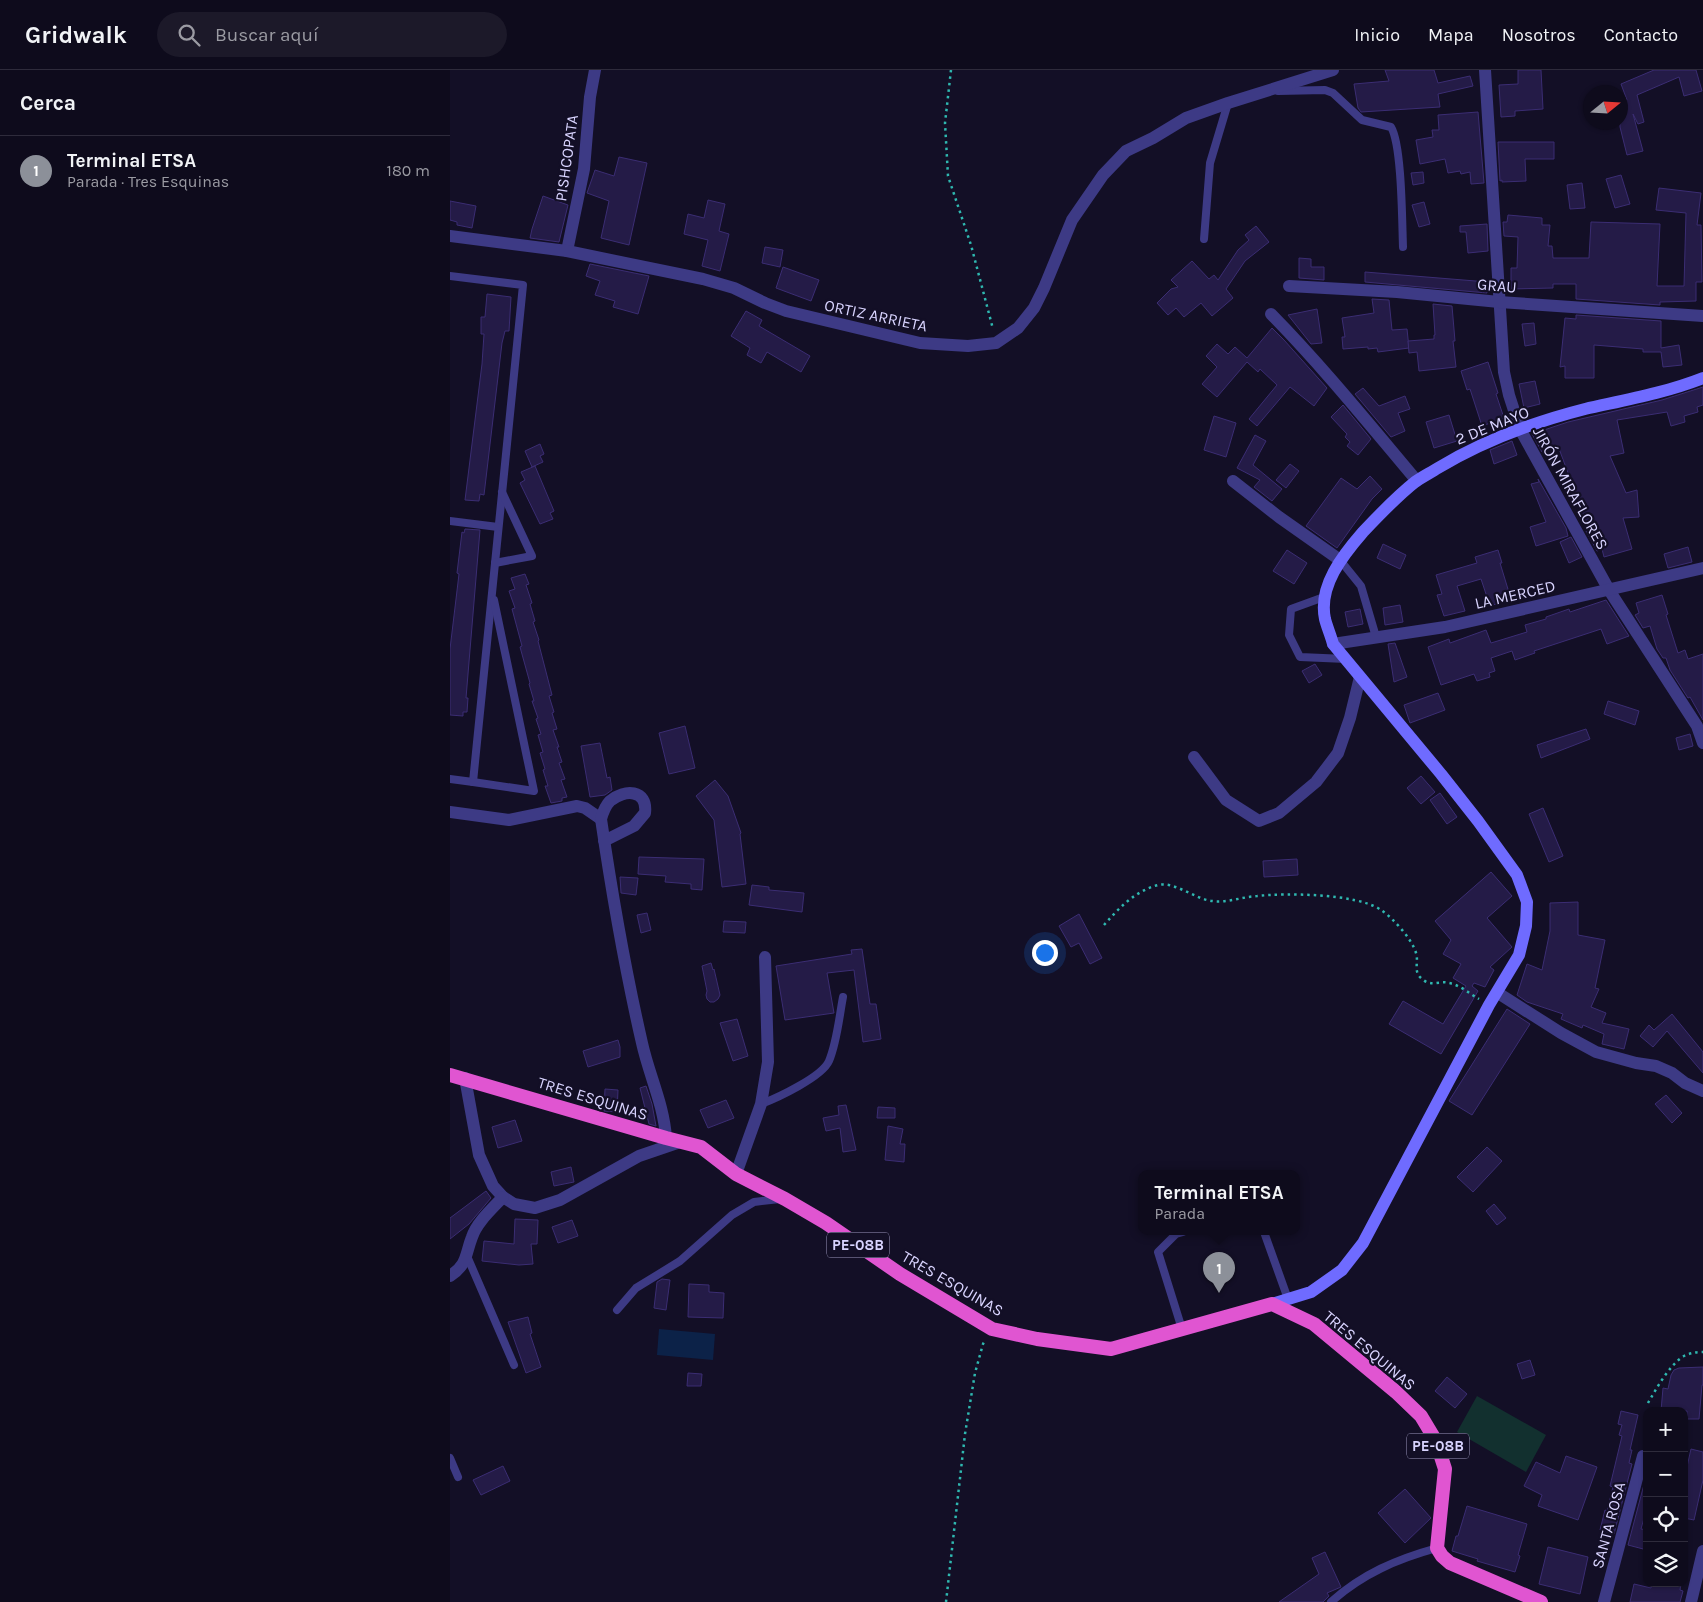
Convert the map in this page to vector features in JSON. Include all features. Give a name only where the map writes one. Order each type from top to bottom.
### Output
[{"type":"highway","name":"TRES ESQUINAS","points":[[450,1075],[701,1147],[736,1174],[826,1223],[900,1274],[992,1329],[1037,1339],[1111,1349],[1272,1304],[1314,1324],[1396,1392],[1421,1416],[1436,1441],[1445,1470],[1437,1548]]},
{"type":"highway","points":[[1437,1548],[1450,1563],[1541,1602]]},
{"type":"main road","name":"2 DE MAYO","points":[[1337,565],[1390,503],[1417,481],[1461,454],[1520,429],[1584,410],[1651,395],[1703,378]]},
{"type":"main road","points":[[1272,1304],[1311,1292],[1342,1270],[1362,1243],[1489,1005],[1498,993],[1519,955],[1526,926],[1527,902],[1517,875],[1441,774],[1333,644],[1325,618],[1324,597],[1337,565]]},
{"type":"street","name":"PISHCOPATA","points":[[567,251],[584,169],[590,97],[595,70]]},
{"type":"street","name":"ORTIZ ARRIETA","points":[[450,236],[567,251],[703,279],[734,288],[765,304],[786,311],[920,343],[968,346],[996,343],[1018,328],[1034,308],[1072,220],[1103,175],[1126,151],[1153,138],[1186,118],[1332,70]]},
{"type":"street","name":"JIRÓN MIRAFLORES","points":[[1485,70],[1504,372],[1520,429],[1608,590],[1700,725],[1703,743]]},
{"type":"street","name":"GRAU","points":[[1288,286],[1397,292],[1499,302],[1703,316]]},
{"type":"street","points":[[1271,314],[1339,387],[1417,481]]},
{"type":"street","points":[[1233,481],[1337,565]]},
{"type":"street","name":"LA MERCED","points":[[1333,644],[1445,627],[1703,568]]},
{"type":"street","points":[[1194,757],[1226,800],[1259,821],[1280,813],[1316,782],[1338,753],[1350,718],[1360,677]]},
{"type":"street","points":[[604,841],[634,826],[645,813],[642,798],[635,794],[623,794],[610,802],[601,819],[604,841],[612,896],[640,1036],[665,1122],[666,1138]]},
{"type":"street","points":[[450,812],[509,820],[577,806],[585,808],[601,819]]},
{"type":"street","points":[[736,1174],[761,1104],[768,1062],[765,957]]},
{"type":"street","points":[[1498,993],[1561,1033],[1596,1052],[1636,1063],[1656,1066],[1703,1091]]},
{"type":"street","points":[[465,1078],[480,1155],[493,1186],[503,1197],[514,1204],[535,1208],[560,1200],[639,1156],[680,1142]]},
{"type":"street","points":[[450,1276],[461,1268],[467,1256],[472,1237],[481,1222],[503,1197]]},
{"type":"street","name":"SANTA ROSA","points":[[1604,1602],[1643,1456]]},
{"type":"street","points":[[1691,1602],[1703,1551]]},
{"type":"lane","points":[[1263,92],[1325,90],[1334,93],[1362,120],[1391,128],[1395,134],[1397,151],[1403,247]]},
{"type":"lane","points":[[1204,239],[1210,163],[1228,103]]},
{"type":"lane","points":[[450,276],[523,285],[473,782]]},
{"type":"lane","points":[[495,563],[532,556],[502,492]]},
{"type":"lane","points":[[450,521],[498,527]]},
{"type":"lane","points":[[1337,565],[1361,586],[1376,637]]},
{"type":"lane","points":[[450,779],[534,791],[492,591]]},
{"type":"lane","points":[[1324,597],[1291,609],[1288,636],[1300,657],[1346,659]]},
{"type":"lane","points":[[761,1104],[775,1099],[815,1076],[828,1063],[843,997]]},
{"type":"lane","points":[[617,1310],[636,1288],[680,1261],[732,1216],[754,1202],[785,1199]]},
{"type":"lane","points":[[1175,1235],[1158,1252],[1182,1329]]},
{"type":"lane","points":[[1265,1235],[1288,1299]]},
{"type":"lane","points":[[467,1256],[514,1365]]},
{"type":"lane","points":[[450,1458],[458,1477]]},
{"type":"lane","points":[[1330,1602],[1346,1588],[1378,1570],[1406,1556],[1437,1548]]},
{"type":"path","points":[[951,70],[945,123],[948,176],[971,245],[996,343]]},
{"type":"path","points":[[1104,925],[1129,900],[1146,889],[1160,884],[1169,885],[1193,896],[1212,901],[1277,895],[1332,897],[1360,902],[1381,910],[1410,940],[1416,953],[1418,975],[1422,980],[1438,984],[1448,982],[1489,1005]]},
{"type":"path","points":[[946,1602],[965,1434],[972,1390],[983,1344],[992,1329]]},
{"type":"path","points":[[1648,1403],[1668,1371],[1682,1356],[1703,1352]]},
{"type":"green space","points":[[1477,1396],[1546,1435],[1526,1472],[1457,1432]]},
{"type":"water","points":[[659,1329],[715,1334],[713,1360],[657,1355]]},
{"type":"building","points":[[1385,70],[1434,70],[1438,83],[1470,76],[1473,86],[1438,94],[1440,107],[1361,112],[1358,108],[1354,84],[1389,81]]},
{"type":"building","points":[[1518,70],[1541,70],[1543,109],[1515,111],[1515,116],[1501,117],[1499,85],[1518,84]]},
{"type":"building","points":[[1654,70],[1696,70],[1702,91],[1684,96],[1679,77],[1637,95],[1644,122],[1638,124],[1633,114],[1643,151],[1627,155],[1621,130],[1628,130],[1628,85],[1621,84]]},
{"type":"building","points":[[1478,112],[1484,183],[1471,184],[1470,172],[1461,174],[1460,171],[1448,173],[1445,159],[1420,164],[1416,140],[1433,137],[1432,130],[1439,130],[1438,115]]},
{"type":"building","points":[[1498,142],[1554,142],[1554,159],[1525,159],[1526,181],[1502,182],[1502,180],[1500,181]]},
{"type":"building","points":[[619,157],[647,163],[629,245],[601,238],[609,201],[587,193],[595,170],[614,176]]},
{"type":"building","points":[[1423,172],[1424,183],[1413,185],[1411,173]]},
{"type":"building","points":[[1621,175],[1630,204],[1615,208],[1606,179]]},
{"type":"building","points":[[1582,183],[1585,208],[1570,209],[1567,185]]},
{"type":"building","points":[[1659,188],[1701,193],[1697,225],[1701,225],[1702,282],[1696,282],[1696,301],[1660,302],[1660,305],[1576,299],[1576,284],[1553,284],[1553,288],[1511,289],[1511,268],[1517,268],[1518,237],[1504,236],[1503,222],[1507,222],[1508,215],[1542,218],[1542,225],[1550,225],[1548,246],[1552,246],[1553,258],[1589,258],[1591,222],[1660,224],[1657,286],[1684,286],[1686,213],[1656,210]]},
{"type":"building","points":[[543,196],[568,205],[559,242],[530,238]]},
{"type":"building","points":[[708,200],[725,204],[719,231],[729,234],[720,271],[702,266],[708,240],[684,234],[688,214],[704,218]]},
{"type":"building","points":[[450,201],[476,206],[472,228],[457,225],[457,222],[450,220]]},
{"type":"building","points":[[1424,202],[1430,224],[1419,227],[1412,205]]},
{"type":"building","points":[[1487,224],[1488,251],[1468,253],[1466,232],[1460,232],[1460,226]]},
{"type":"building","points":[[1256,226],[1269,242],[1245,261],[1226,289],[1233,298],[1212,316],[1201,303],[1184,317],[1176,308],[1168,315],[1157,303],[1171,289],[1178,287],[1171,280],[1192,261],[1209,279],[1214,275],[1218,280],[1238,250],[1249,240],[1245,235]]},
{"type":"building","points":[[765,247],[783,250],[780,267],[762,263]]},
{"type":"building","points":[[1299,258],[1311,259],[1311,267],[1324,267],[1324,280],[1299,278]]},
{"type":"building","points":[[590,264],[649,276],[638,314],[613,307],[615,301],[595,295],[600,281],[586,276]]},
{"type":"building","points":[[783,267],[819,280],[811,301],[776,288]]},
{"type":"building","points":[[1365,272],[1488,282],[1487,293],[1365,282]]},
{"type":"building","points":[[487,294],[511,297],[509,331],[505,331],[502,343],[484,495],[480,494],[479,501],[465,500],[482,364],[484,334],[481,334],[481,317],[485,317]]},
{"type":"building","points":[[1372,299],[1389,300],[1392,330],[1407,329],[1409,348],[1378,352],[1377,348],[1368,349],[1368,347],[1343,349],[1342,337],[1345,337],[1342,318],[1374,313]]},
{"type":"building","points":[[1433,304],[1452,306],[1456,367],[1419,371],[1417,352],[1409,353],[1408,341],[1434,339]]},
{"type":"building","points":[[1317,309],[1322,343],[1311,344],[1288,315]]},
{"type":"building","points":[[746,311],[762,320],[759,326],[810,356],[801,372],[767,352],[761,363],[747,355],[750,348],[731,336]]},
{"type":"building","points":[[1576,315],[1661,321],[1661,348],[1679,345],[1682,365],[1663,367],[1661,352],[1643,352],[1643,349],[1594,345],[1594,378],[1565,378],[1565,366],[1560,367],[1565,318],[1576,319]]},
{"type":"building","points":[[1534,323],[1536,344],[1525,346],[1522,324]]},
{"type":"building","points":[[1272,328],[1327,388],[1314,406],[1290,387],[1257,426],[1249,419],[1277,385],[1260,369],[1258,372],[1247,362],[1217,397],[1202,384],[1217,367],[1206,356],[1217,344],[1228,354],[1235,347],[1247,358]]},
{"type":"building","points":[[1488,362],[1504,418],[1482,426],[1470,389],[1467,390],[1461,371]]},
{"type":"building","points":[[1535,381],[1540,404],[1524,408],[1519,384]]},
{"type":"building","points":[[1703,387],[1703,405],[1697,407],[1698,412],[1684,416],[1685,422],[1671,426],[1667,412],[1617,420],[1624,453],[1610,456],[1626,493],[1637,490],[1639,517],[1623,518],[1632,549],[1604,557],[1602,549],[1597,551],[1586,531],[1589,529],[1558,446],[1542,452],[1532,434],[1568,422],[1662,400]]},
{"type":"building","points":[[1363,388],[1379,406],[1405,396],[1410,409],[1398,413],[1405,431],[1391,437],[1355,394]]},
{"type":"building","points":[[1343,405],[1371,439],[1358,455],[1347,446],[1350,442],[1345,437],[1347,434],[1331,417]]},
{"type":"building","points":[[1449,415],[1457,441],[1434,448],[1426,422]]},
{"type":"building","points":[[1214,416],[1236,423],[1226,457],[1204,450]]},
{"type":"building","points":[[1255,435],[1266,441],[1253,465],[1282,489],[1272,501],[1254,487],[1260,480],[1237,468]]},
{"type":"building","points":[[1512,441],[1517,455],[1494,464],[1490,450]]},
{"type":"building","points":[[540,444],[544,454],[540,456],[543,462],[532,467],[525,451]]},
{"type":"building","points":[[1290,464],[1299,471],[1286,488],[1276,480]]},
{"type":"building","points":[[535,466],[554,511],[550,513],[553,519],[540,524],[520,483],[525,480],[521,472]]},
{"type":"building","points":[[1370,476],[1382,489],[1372,499],[1337,548],[1306,526],[1341,478],[1357,489]]},
{"type":"building","points":[[1538,479],[1566,528],[1568,536],[1536,546],[1530,527],[1546,522],[1531,484],[1539,482]]},
{"type":"building","points":[[465,529],[480,530],[466,698],[468,698],[467,712],[463,712],[463,716],[450,715],[450,649],[462,532],[464,533]]},
{"type":"building","points":[[1571,537],[1582,557],[1569,563],[1560,542]]},
{"type":"building","points":[[1383,544],[1406,555],[1400,569],[1377,558]]},
{"type":"building","points":[[1688,547],[1692,562],[1668,568],[1664,554]]},
{"type":"building","points":[[1287,550],[1307,563],[1294,584],[1273,571]]},
{"type":"building","points":[[1498,550],[1511,599],[1490,606],[1481,579],[1457,586],[1465,611],[1444,616],[1437,595],[1442,594],[1436,575],[1477,563],[1475,557]]},
{"type":"building","points":[[525,574],[529,584],[526,585],[532,603],[530,604],[535,621],[533,622],[552,695],[549,696],[557,729],[553,730],[562,762],[559,763],[565,779],[561,780],[567,797],[562,798],[562,801],[551,803],[545,786],[548,786],[540,753],[543,752],[538,735],[541,734],[536,719],[538,718],[532,701],[534,701],[512,609],[515,608],[509,591],[515,589],[511,578]]},
{"type":"building","points":[[1662,595],[1678,653],[1685,650],[1688,659],[1703,654],[1703,720],[1690,697],[1688,698],[1670,670],[1666,658],[1663,658],[1657,649],[1650,626],[1643,628],[1635,615],[1639,613],[1636,603]]},
{"type":"building","points":[[1606,600],[1629,636],[1607,644],[1601,629],[1534,651],[1535,653],[1515,660],[1512,651],[1491,658],[1495,671],[1489,673],[1490,677],[1477,681],[1474,674],[1441,685],[1428,647],[1449,639],[1450,643],[1486,630],[1491,643],[1527,632],[1525,625],[1546,619],[1546,617],[1569,609],[1570,612]]},
{"type":"building","points":[[1400,605],[1403,622],[1385,625],[1383,608]]},
{"type":"building","points":[[1360,609],[1363,624],[1348,627],[1345,612]]},
{"type":"building","points":[[1395,643],[1407,677],[1394,682],[1388,644]]},
{"type":"building","points":[[1315,664],[1322,675],[1309,683],[1302,671]]},
{"type":"building","points":[[1438,693],[1445,710],[1410,723],[1404,705]]},
{"type":"building","points":[[1608,701],[1639,711],[1635,725],[1604,714]]},
{"type":"building","points":[[685,726],[695,768],[669,774],[659,733]]},
{"type":"building","points":[[1586,729],[1590,739],[1541,758],[1537,745]]},
{"type":"building","points":[[1690,734],[1693,746],[1679,750],[1676,738]]},
{"type":"building","points":[[600,743],[607,778],[610,777],[612,790],[605,795],[590,797],[581,746]]},
{"type":"building","points":[[1421,776],[1435,792],[1421,804],[1407,788]]},
{"type":"building","points":[[715,780],[728,796],[741,833],[746,884],[722,887],[714,820],[696,796]]},
{"type":"building","points":[[1440,793],[1457,817],[1447,824],[1430,800]]},
{"type":"building","points":[[1543,808],[1563,856],[1549,862],[1529,814]]},
{"type":"building","points":[[639,857],[704,859],[702,890],[691,889],[691,884],[665,882],[666,876],[638,874]]},
{"type":"building","points":[[1297,859],[1298,875],[1264,877],[1263,861]]},
{"type":"building","points":[[1491,872],[1512,896],[1487,918],[1512,947],[1490,967],[1494,970],[1485,987],[1474,983],[1472,986],[1478,991],[1441,1054],[1389,1024],[1403,1001],[1443,1024],[1466,986],[1453,978],[1461,964],[1443,954],[1451,940],[1435,921]]},
{"type":"building","points":[[620,877],[638,878],[636,895],[621,893]]},
{"type":"building","points":[[752,885],[769,887],[769,890],[804,893],[802,912],[749,905]]},
{"type":"building","points":[[1578,902],[1578,935],[1605,940],[1595,988],[1599,989],[1591,1007],[1606,1013],[1602,1023],[1629,1029],[1624,1049],[1602,1044],[1604,1034],[1583,1025],[1582,1028],[1561,1019],[1563,1014],[1527,1002],[1517,995],[1527,964],[1542,970],[1550,931],[1550,903]]},
{"type":"building","points":[[647,913],[651,930],[641,933],[637,915]]},
{"type":"building","points":[[1079,914],[1102,958],[1090,964],[1079,943],[1071,947],[1059,926]]},
{"type":"building","points":[[724,921],[746,922],[745,933],[723,932]]},
{"type":"building","points":[[862,949],[870,1004],[876,1004],[881,1039],[863,1042],[854,970],[827,973],[834,1013],[785,1020],[776,966],[852,954],[851,950]]},
{"type":"building","points":[[711,963],[720,995],[714,1002],[710,1002],[707,999],[702,966]]},
{"type":"building","points":[[1507,1009],[1530,1024],[1472,1115],[1449,1101]]},
{"type":"building","points":[[1672,1014],[1703,1052],[1703,1073],[1667,1031],[1653,1047],[1640,1036],[1649,1025],[1654,1030]]},
{"type":"building","points":[[737,1019],[748,1056],[733,1061],[720,1023]]},
{"type":"building","points":[[618,1040],[620,1057],[588,1067],[583,1051]]},
{"type":"building","points":[[646,1086],[656,1126],[649,1124],[640,1088]]},
{"type":"building","points":[[605,1089],[618,1090],[617,1112],[604,1111]]},
{"type":"building","points":[[1666,1095],[1682,1113],[1672,1123],[1655,1104]]},
{"type":"building","points":[[726,1100],[734,1118],[708,1128],[700,1110]]},
{"type":"building","points":[[846,1105],[856,1150],[843,1152],[840,1128],[826,1131],[823,1118],[839,1115],[838,1106]]},
{"type":"building","points":[[878,1107],[895,1108],[895,1118],[877,1118]]},
{"type":"building","points":[[515,1120],[522,1141],[498,1148],[492,1127]]},
{"type":"building","points":[[888,1126],[903,1129],[900,1144],[905,1144],[904,1162],[885,1160]]},
{"type":"building","points":[[1487,1147],[1502,1161],[1473,1192],[1457,1177]]},
{"type":"building","points":[[571,1167],[574,1182],[554,1186],[551,1172]]},
{"type":"building","points":[[486,1191],[491,1198],[469,1224],[450,1239],[450,1218]]},
{"type":"building","points":[[1494,1204],[1506,1218],[1497,1225],[1486,1211]]},
{"type":"building","points":[[515,1219],[538,1220],[537,1244],[531,1244],[533,1264],[519,1265],[482,1261],[484,1241],[514,1244]]},
{"type":"building","points":[[572,1220],[578,1236],[558,1243],[552,1227]]},
{"type":"building","points":[[662,1279],[670,1280],[666,1310],[654,1308],[657,1282]]},
{"type":"building","points":[[689,1284],[709,1285],[709,1292],[724,1293],[723,1318],[688,1317]]},
{"type":"building","points":[[528,1317],[532,1333],[530,1334],[541,1367],[526,1373],[508,1322]]},
{"type":"building","points":[[1530,1360],[1535,1375],[1522,1379],[1517,1364]]},
{"type":"building","points":[[1703,1367],[1699,1419],[1688,1419],[1688,1407],[1661,1407],[1663,1388],[1668,1389],[1671,1375],[1674,1370]]},
{"type":"building","points":[[688,1373],[702,1374],[701,1386],[687,1386]]},
{"type":"building","points":[[1447,1377],[1467,1394],[1455,1408],[1435,1391]]},
{"type":"building","points":[[1621,1411],[1638,1415],[1630,1450],[1632,1450],[1629,1463],[1632,1464],[1614,1534],[1600,1530],[1613,1487],[1610,1486],[1622,1436],[1619,1435],[1622,1425],[1618,1424]]},
{"type":"building","points":[[1691,1449],[1703,1452],[1703,1480],[1694,1520],[1688,1519],[1688,1462]]},
{"type":"building","points":[[1566,1456],[1597,1467],[1578,1520],[1538,1506],[1542,1495],[1524,1486],[1536,1462],[1560,1473]]},
{"type":"building","points":[[503,1466],[510,1481],[481,1495],[473,1480]]},
{"type":"building","points":[[1643,1488],[1643,1522],[1641,1529],[1643,1529],[1643,1549],[1628,1545]]},
{"type":"building","points":[[1405,1489],[1431,1518],[1405,1543],[1378,1513]]},
{"type":"building","points":[[1467,1506],[1527,1524],[1515,1572],[1477,1561],[1478,1559],[1452,1551]]},
{"type":"building","points":[[1548,1547],[1588,1557],[1580,1594],[1539,1584]]},
{"type":"building","points":[[1325,1552],[1341,1587],[1327,1593],[1329,1596],[1323,1602],[1279,1602],[1319,1574],[1312,1558]]},
{"type":"building","points":[[1634,1584],[1651,1588],[1680,1587],[1680,1590],[1683,1591],[1680,1602],[1630,1602]]},
{"type":"place","name":"Terminal ETSA","points":[[1219,1293]]}]
